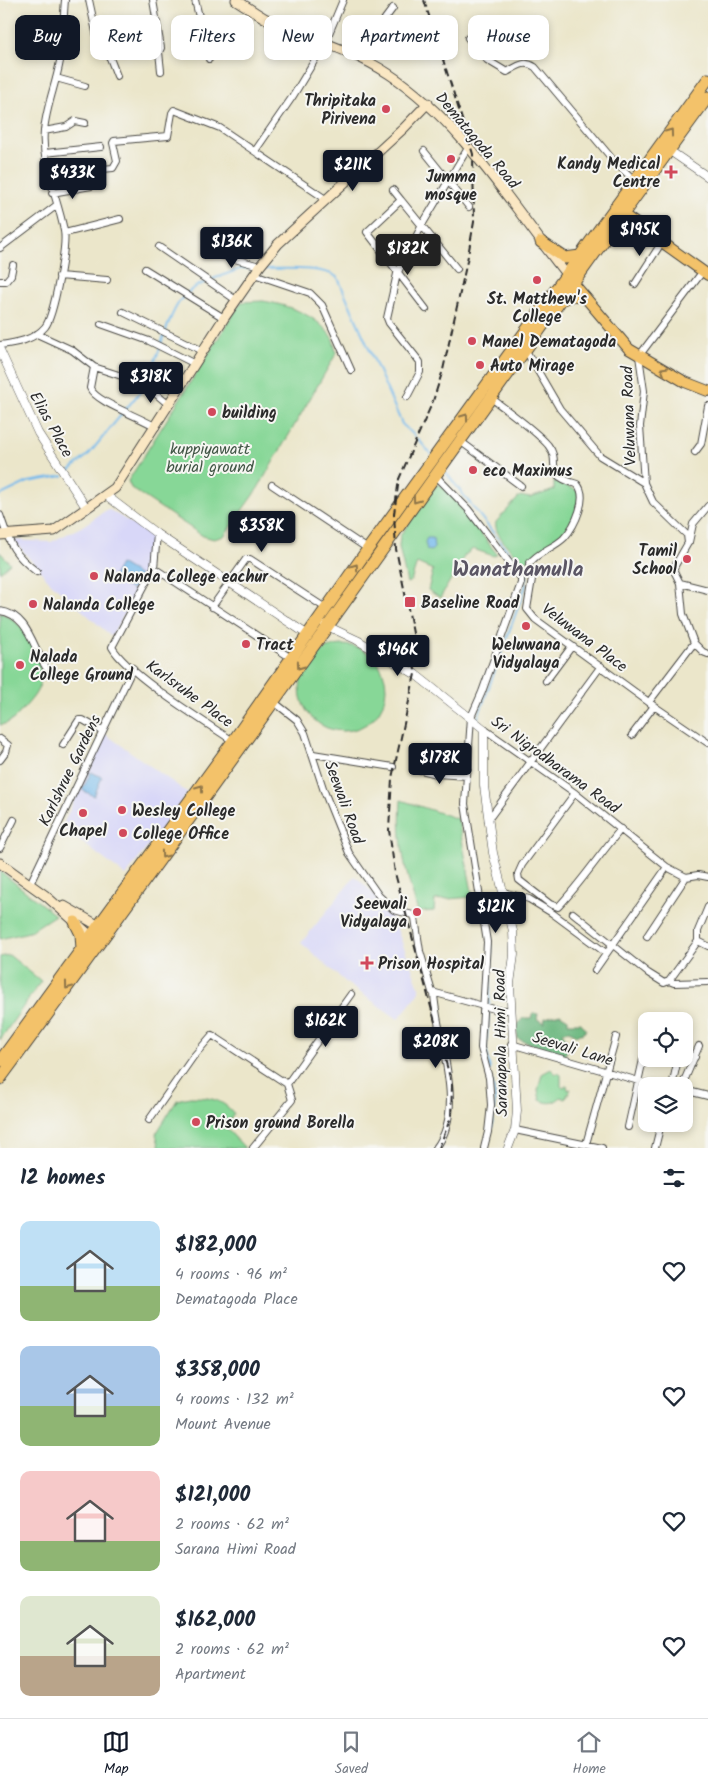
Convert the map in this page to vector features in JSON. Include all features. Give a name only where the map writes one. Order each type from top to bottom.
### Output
[{"type":"highway","points":[[103,929],[274,702],[323,624],[619,211],[635,181],[708,79]]},
{"type":"highway","points":[[0,1079],[290,658],[308,635],[323,624],[326,609],[368,549],[437,465],[460,441],[560,300],[580,256],[670,151],[706,103]]},
{"type":"highway","points":[[541,242],[565,258],[580,256]]},
{"type":"highway","points":[[560,300],[574,296],[585,298]]},
{"type":"highway","points":[[75,922],[81,934],[82,949]]},
{"type":"highway","points":[[0,1061],[82,949],[96,939]]},
{"type":"main road","name":"Dematagoda Road","points":[[236,0],[264,17]]},
{"type":"main road","name":"Dematagoda Road","points":[[368,60],[390,74],[428,103],[468,148],[570,279]]},
{"type":"main road","points":[[4,535],[54,531],[106,496],[126,474],[224,318],[278,244],[404,128],[428,103]]},
{"type":"main road","points":[[619,211],[705,273]]},
{"type":"main road","points":[[570,279],[619,338],[640,356],[685,382],[708,391]]},
{"type":"main road","points":[[0,863],[46,896],[96,939]]},
{"type":"main road","points":[[46,896],[103,929]]},
{"type":"street","points":[[0,345],[23,341],[37,334],[46,326],[51,316],[59,276],[65,233],[52,193],[45,153],[44,131],[61,60],[65,0]]},
{"type":"street","points":[[89,0],[99,46],[110,58],[117,76]]},
{"type":"street","points":[[152,0],[161,48],[159,52],[161,71]]},
{"type":"street","points":[[195,0],[199,15]]},
{"type":"street","points":[[332,26],[343,0]]},
{"type":"street","points":[[388,15],[393,8]]},
{"type":"street","points":[[256,151],[315,60]]},
{"type":"street","points":[[489,60],[496,67],[507,72],[522,64],[528,63],[535,67],[614,161],[635,181]]},
{"type":"street","points":[[56,78],[85,86]]},
{"type":"street","points":[[49,174],[114,168],[117,161],[114,141],[168,136],[174,110],[220,128],[327,200]]},
{"type":"street","points":[[44,131],[66,127],[75,121],[86,123]]},
{"type":"street","points":[[45,153],[101,147]]},
{"type":"street","points":[[407,396],[420,372],[420,362],[387,318],[397,274],[422,225],[468,148]]},
{"type":"street","points":[[424,151],[450,180],[469,207]]},
{"type":"street","points":[[670,151],[708,177]]},
{"type":"street","points":[[52,193],[91,186]]},
{"type":"street","points":[[393,190],[457,269]]},
{"type":"street","points":[[401,200],[367,232],[397,274],[426,309]]},
{"type":"street","points":[[0,248],[57,205]]},
{"type":"street","points":[[65,233],[120,219]]},
{"type":"street","points":[[635,284],[662,242]]},
{"type":"street","points":[[159,247],[236,300]]},
{"type":"street","points":[[209,252],[258,269],[310,293],[322,305],[351,370]]},
{"type":"street","points":[[0,281],[6,281],[11,274],[13,265]]},
{"type":"street","points":[[145,268],[224,318]]},
{"type":"street","points":[[640,356],[705,273]]},
{"type":"street","points":[[59,276],[107,280]]},
{"type":"street","points":[[124,312],[203,351]]},
{"type":"street","points":[[100,324],[160,347],[196,364]]},
{"type":"street","points":[[37,334],[72,350],[94,367],[145,385],[170,405]]},
{"type":"street","points":[[525,349],[560,409],[600,456],[644,483]]},
{"type":"street","name":"Elias Place","points":[[1,353],[38,433],[87,509]]},
{"type":"street","name":"Veluwana Road","points":[[640,356],[644,390],[640,426],[644,483],[653,502],[687,535],[688,543]]},
{"type":"street","points":[[94,367],[90,383],[92,393],[156,428]]},
{"type":"street","name":"Veluwana Place","points":[[491,398],[549,446],[558,477],[577,484],[580,488],[581,506],[563,538],[529,564],[532,579],[527,610],[535,619],[651,704],[708,743]]},
{"type":"street","points":[[695,452],[701,444],[708,406]]},
{"type":"street","points":[[460,441],[521,486]]},
{"type":"street","points":[[437,465],[521,578],[521,583],[472,718],[465,804],[476,883],[487,942],[487,1007],[481,1048],[489,1078],[491,1106],[484,1148]]},
{"type":"street","points":[[272,485],[368,549]]},
{"type":"street","points":[[106,496],[228,584],[308,635]]},
{"type":"street","points":[[708,506],[694,524],[688,543],[673,569],[680,583],[683,614],[694,643],[708,654]]},
{"type":"street","points":[[0,515],[4,535],[10,546],[17,555],[37,572]]},
{"type":"street","name":"Karlsruhe Place","points":[[157,534],[154,568],[113,642],[115,651],[156,687],[233,741]]},
{"type":"street","points":[[212,607],[246,559],[250,559],[326,609]]},
{"type":"street","points":[[154,568],[290,658]]},
{"type":"street","points":[[680,583],[708,589]]},
{"type":"street","points":[[0,611],[15,616],[23,625],[32,638],[39,658],[50,672]]},
{"type":"street","name":"Sri Nigrodharama Road","points":[[323,624],[415,674],[472,718],[482,728],[575,792],[667,867],[686,877]]},
{"type":"street","points":[[632,735],[651,704],[694,643]]},
{"type":"street","points":[[546,681],[572,646]]},
{"type":"street","points":[[488,820],[601,666]]},
{"type":"street","name":"Karlshrue Gardens","points":[[30,884],[133,668]]},
{"type":"street","name":"Seewali Road","points":[[274,702],[297,720],[313,754],[324,791],[349,853],[379,896],[394,910],[413,915],[415,918],[429,986],[434,994]]},
{"type":"street","points":[[63,746],[78,720],[83,720],[102,731]]},
{"type":"street","name":"Saranapala Himi Road","points":[[482,728],[484,786],[493,854],[513,931],[511,1044],[517,1111],[515,1130],[508,1148]]},
{"type":"street","points":[[0,739],[8,745],[8,749],[0,760]]},
{"type":"street","points":[[313,754],[393,767]]},
{"type":"street","points":[[417,769],[437,774],[467,776]]},
{"type":"street","points":[[575,792],[522,865],[518,874],[519,880],[550,904],[558,907],[573,892],[597,857],[621,829]]},
{"type":"street","points":[[0,848],[14,820]]},
{"type":"street","points":[[595,970],[667,867]]},
{"type":"street","points":[[647,936],[686,877],[698,875],[708,877]]},
{"type":"street","points":[[503,892],[529,899],[552,913],[606,953]]},
{"type":"street","points":[[669,981],[698,941],[698,932],[708,907]]},
{"type":"street","points":[[573,913],[648,973],[664,983],[669,981],[674,983],[708,982]]},
{"type":"street","points":[[698,941],[708,946]]},
{"type":"street","points":[[286,1084],[351,994]]},
{"type":"street","points":[[436,1148],[442,1141],[450,1112],[450,1084],[436,1016],[434,994],[487,1007],[511,1010]]},
{"type":"street","points":[[149,1120],[198,1051],[212,1035],[286,1084],[292,1100],[253,1148]]},
{"type":"street","points":[[589,1146],[605,1073],[616,1037]]},
{"type":"street","name":"Seevali Lane","points":[[511,1044],[638,1082]]},
{"type":"street","points":[[686,1077],[699,1046]]},
{"type":"street","points":[[628,1127],[638,1086]]},
{"type":"street","points":[[693,1092],[708,1096]]},
{"type":"street","points":[[515,1130],[602,1148]]},
{"type":"street","points":[[655,1148],[659,1132]]},
{"type":"shaded area","name":"Nalanda College eachur","points":[[108,509],[154,537],[133,601],[111,636],[50,582],[13,540],[51,542],[81,527]]},
{"type":"shaded area","name":"Wesley College","points":[[104,733],[188,793],[126,876],[62,827]]},
{"type":"shaded area","name":"Prison Hospital","points":[[355,876],[374,894],[393,919],[419,987],[420,992],[398,1019],[348,984],[301,943]]},
{"type":"green space","name":"kuppiyawatt burial ground","points":[[263,301],[291,308],[317,321],[331,337],[336,354],[258,488],[224,536],[214,539],[203,536],[131,488],[128,481],[241,302]]},
{"type":"green space","points":[[554,481],[579,491],[575,515],[564,533],[556,540],[527,561],[521,561],[500,537],[496,522],[520,496],[530,498],[554,490]]},
{"type":"green space","points":[[437,484],[446,489],[497,554],[494,556],[473,549],[465,555],[440,598],[428,590],[433,570],[417,563],[411,581],[407,583],[399,547],[400,536]]},
{"type":"green space","points":[[0,552],[10,563],[0,572]]},
{"type":"green space","name":"Nalada College Ground","points":[[0,613],[17,623],[31,641],[39,662],[40,682],[36,693],[19,714],[8,723],[0,725]]},
{"type":"green space","points":[[343,645],[359,648],[367,652],[379,664],[383,672],[386,688],[383,704],[379,712],[367,724],[359,728],[343,731],[327,728],[319,724],[307,712],[303,704],[300,688],[303,672],[307,664],[319,652],[327,648]]},
{"type":"green space","points":[[401,800],[458,819],[473,897],[435,900],[434,911],[418,912],[409,883],[402,844]]},
{"type":"green space","points":[[0,871],[55,915],[29,932],[0,939]]},
{"type":"green space","points":[[9,955],[41,981],[0,1040],[0,957]]},
{"type":"green space","points":[[533,1013],[538,1014],[537,1019],[544,1023],[545,1018],[560,1014],[568,1019],[568,1023],[581,1023],[586,1029],[584,1033],[577,1035],[569,1031],[562,1032],[570,1047],[563,1057],[518,1039],[516,1027],[523,1018],[531,1018]]},
{"type":"green space","points":[[551,1069],[555,1074],[561,1075],[561,1086],[563,1088],[567,1085],[568,1090],[571,1089],[565,1099],[561,1097],[556,1101],[548,1103],[540,1100],[538,1090],[542,1074]]},
{"type":"green space","name":"Prison ground Borella","points":[[190,1097],[215,1100],[230,1109],[234,1114],[225,1127],[245,1148],[160,1148],[156,1134],[177,1100]]},
{"type":"water","points":[[427,538],[433,538],[434,548],[431,551],[427,550],[425,542]]},
{"type":"water","points":[[120,564],[140,576],[132,590],[112,578]]},
{"type":"water","points":[[91,772],[102,777],[94,796],[82,790]]},
{"type":"waterway","points":[[210,280],[243,268],[253,269]]},
{"type":"waterway","points":[[263,269],[313,270],[332,274],[338,278],[402,424],[415,436]]},
{"type":"waterway","points":[[161,344],[172,315],[181,299],[206,282]]},
{"type":"waterway","points":[[146,384],[160,348]]},
{"type":"waterway","points":[[67,473],[89,454],[144,387]]},
{"type":"waterway","points":[[418,439],[431,454]]},
{"type":"waterway","points":[[444,470],[527,576],[525,588],[477,720]]},
{"type":"waterway","points":[[1,495],[28,482],[63,476]]},
{"type":"waterway","points":[[482,892],[489,921],[492,949],[489,1006]]},
{"type":"waterway","points":[[489,1010],[486,1047],[490,1070]]},
{"type":"waterway","points":[[492,1082],[495,1097],[492,1127]]},
{"type":"railway","points":[[424,0],[473,154],[474,222],[443,370],[433,401],[399,479],[394,514],[396,549],[414,638],[415,674],[392,778],[389,830],[395,873],[452,1085],[451,1117],[439,1148]]},
{"type":"place","name":"Thripitaka Pirivena","points":[[386,109]]},
{"type":"place","name":"Jumma mosque","points":[[451,159]]},
{"type":"place","name":"Kandy Medical Centre","points":[[671,172]]},
{"type":"place","name":"St. Matthew's College","points":[[537,280]]},
{"type":"place","name":"Manel Dematagoda","points":[[472,341]]},
{"type":"place","name":"Auto Mirage","points":[[480,365]]},
{"type":"place","name":"building","points":[[212,412]]},
{"type":"place","name":"eco Maximus","points":[[473,470]]},
{"type":"place","name":"Tamil School","points":[[687,559]]},
{"type":"place","name":"Nalanda College eachur","points":[[94,576]]},
{"type":"place","name":"Baseline Road","points":[[410,602]]},
{"type":"place","name":"Nalanda College","points":[[33,604]]},
{"type":"place","name":"Weluwana Vidyalaya","points":[[526,626]]},
{"type":"place","name":"Tract","points":[[246,644]]},
{"type":"place","name":"Nalada College Ground","points":[[20,665]]},
{"type":"place","name":"Wesley College","points":[[122,810]]},
{"type":"place","name":"Chapel","points":[[83,813]]},
{"type":"place","name":"College Office","points":[[123,833]]},
{"type":"place","name":"Seewali Vidyalaya","points":[[417,912]]},
{"type":"place","name":"Prison Hospital","points":[[367,963]]},
{"type":"place","name":"Prison ground Borella","points":[[196,1122]]},
{"type":"district","name":"Wanathamulla","points":[[518,569]]}]
